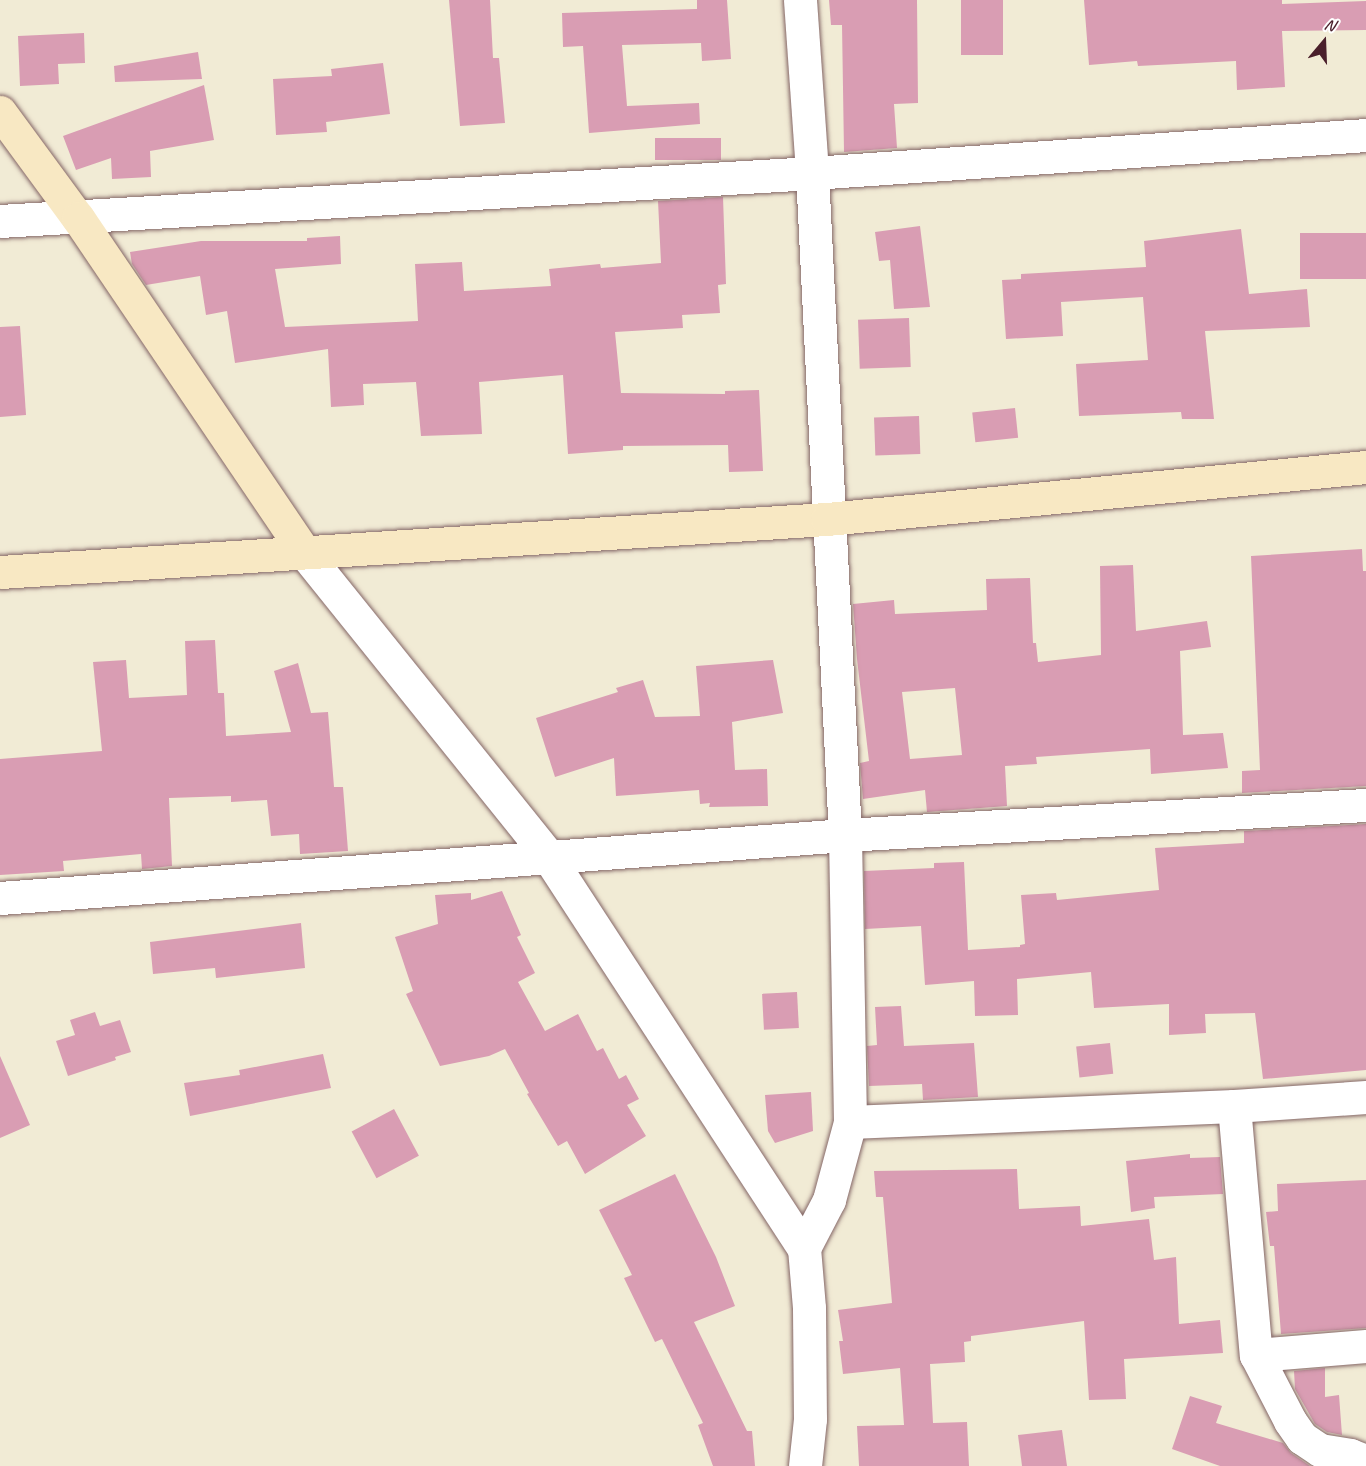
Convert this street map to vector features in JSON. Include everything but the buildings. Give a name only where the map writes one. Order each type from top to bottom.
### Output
[{"type":"street","points":[[800,0],[812,172],[844,835],[850,1122],[829,1200],[804,1248]]},
{"type":"street","points":[[0,112],[78,218],[304,552],[548,856],[804,1248],[809,1308],[810,1397],[805,1466]]},
{"type":"street","points":[[0,222],[1366,135]]},
{"type":"street","points":[[0,572],[827,519],[1366,467]]},
{"type":"street","points":[[0,898],[844,835],[1366,805]]},
{"type":"street","points":[[850,1122],[1234,1106],[1366,1097]]},
{"type":"street","points":[[1234,1106],[1256,1355],[1290,1421],[1302,1438],[1320,1450],[1350,1455],[1366,1461]]},
{"type":"street","points":[[1256,1355],[1366,1347]]}]
